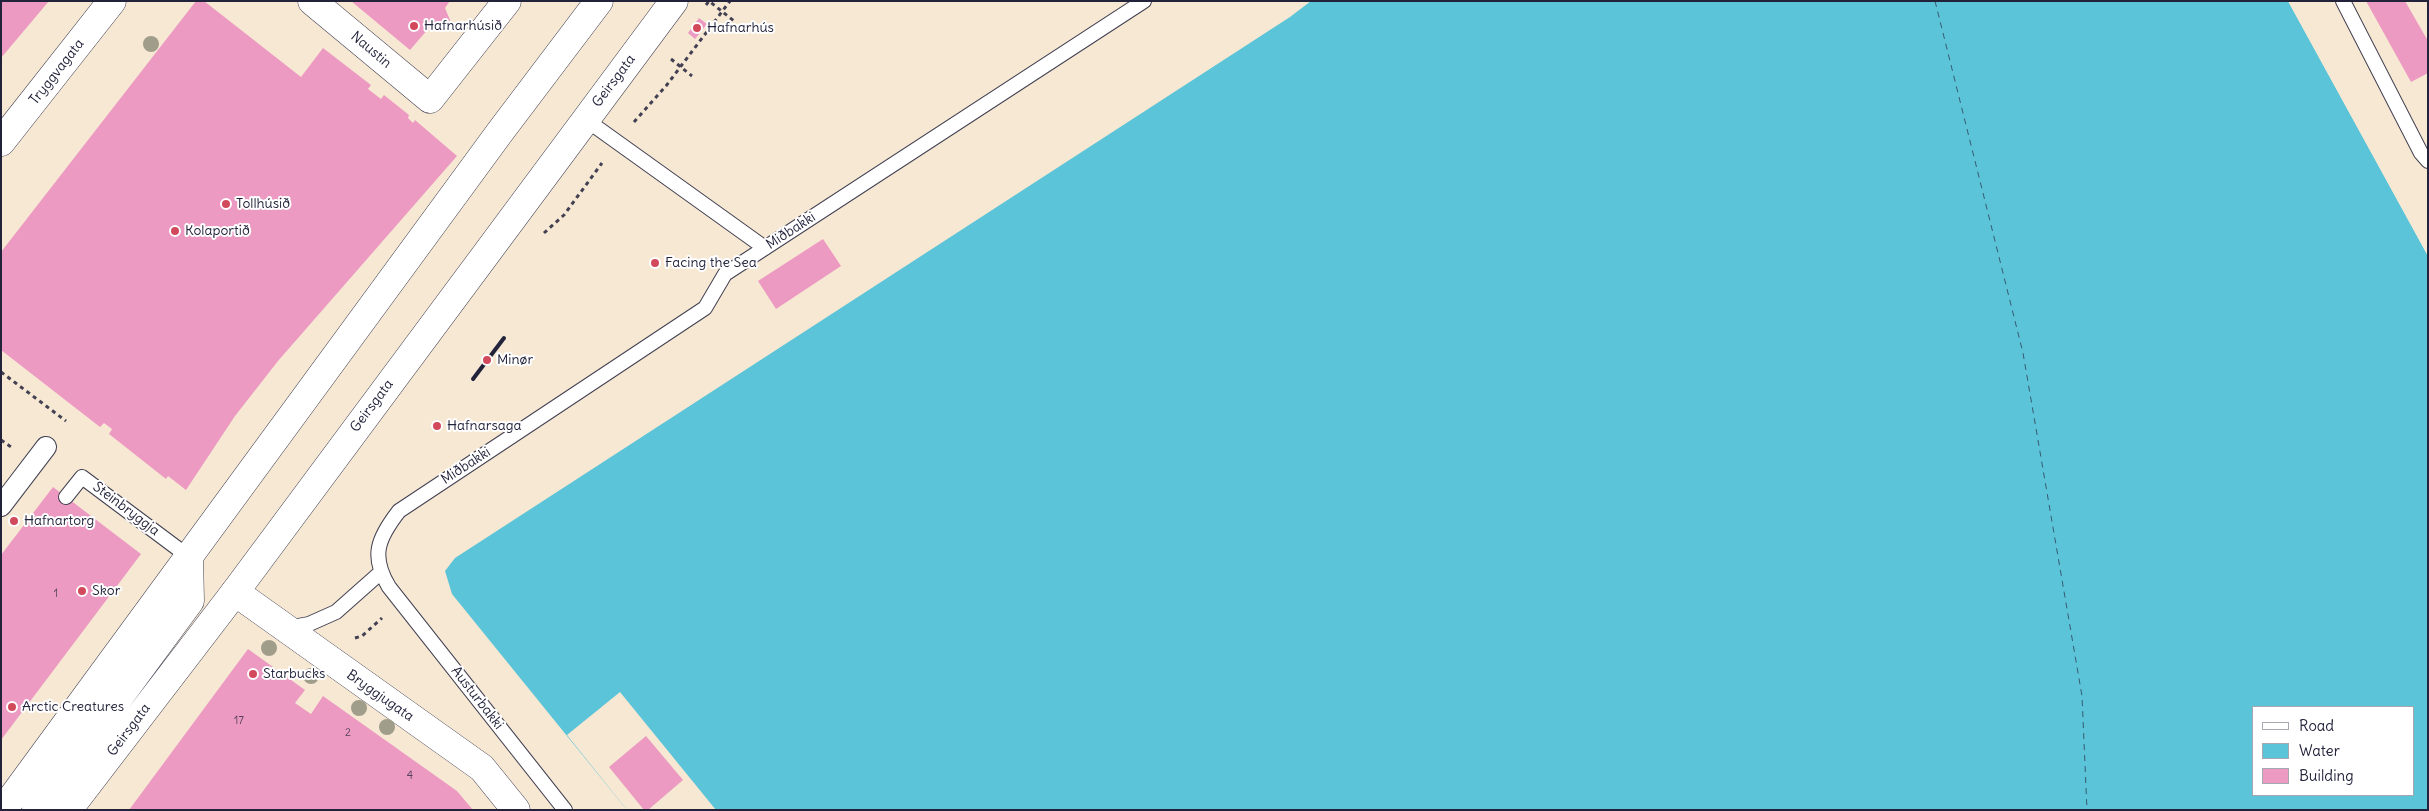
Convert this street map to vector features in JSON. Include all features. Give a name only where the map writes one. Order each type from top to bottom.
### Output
[{"type":"main road","name":"Tryggvagata","points":[[1,142],[112,1]]},
{"type":"main road","name":"Naustin","points":[[312,1],[430,99],[507,1]]},
{"type":"main road","points":[[3,810],[500,132],[599,1]]},
{"type":"main road","name":"Geirsgata","points":[[68,810],[235,592],[674,1]]},
{"type":"main road","name":"Geirsgata","points":[[36,810],[190,601],[189,557]]},
{"type":"main road","name":"Bryggjugata","points":[[235,592],[284,629],[482,768],[516,810]]},
{"type":"street","points":[[1,506],[46,447]]},
{"type":"lane","name":"Miðbakki","points":[[380,573],[378,554],[382,533],[399,511],[705,308],[726,274],[1144,1]]},
{"type":"lane","points":[[2343,1],[2421,153],[2428,161]]},
{"type":"lane","points":[[585,119],[765,248]]},
{"type":"lane","name":"Steinbryggja","points":[[66,497],[82,477],[189,557]]},
{"type":"lane","points":[[284,629],[309,624],[336,612],[380,573]]},
{"type":"lane","name":"Austurbakki","points":[[380,573],[389,587],[566,810]]},
{"type":"path","points":[[709,1],[734,21]]},
{"type":"path","points":[[635,121],[682,67],[730,1]]},
{"type":"path","points":[[667,56],[692,76]]},
{"type":"path","points":[[1,372],[66,421]]},
{"type":"path","points":[[322,655],[344,640],[362,636],[401,602]]},
{"type":"water","points":[[1311,1],[2288,1],[2428,256],[2428,810],[627,810],[452,594],[445,571],[455,558],[1290,17]]},
{"type":"pier","points":[[2288,1],[2290,1],[2428,251],[2428,256]]},
{"type":"pier","points":[[620,692],[716,810],[627,810],[567,735]]},
{"type":"building","points":[[1,1],[49,1],[1,58]]},
{"type":"building","name":"Tollhúsið","points":[[196,1],[204,1],[301,77],[323,48],[371,85],[368,89],[381,99],[384,95],[409,115],[408,118],[413,123],[415,120],[457,156],[278,361],[235,416],[186,490],[168,476],[166,479],[109,434],[112,429],[104,423],[100,427],[1,350],[1,252]]},
{"type":"building","name":"Hafnarhúsið","points":[[351,1],[450,1],[445,8],[450,20],[441,30],[429,28],[410,50]]},
{"type":"building","points":[[2366,1],[2405,1],[2428,41],[2428,73],[2411,82]]},
{"type":"building","points":[[699,18],[707,24],[695,39],[688,33]]},
{"type":"building","points":[[823,239],[841,266],[776,309],[758,281]]},
{"type":"building","points":[[53,487],[141,554],[1,740],[1,555]]},
{"type":"building","points":[[248,649],[305,690],[295,703],[311,714],[323,696],[457,791],[473,810],[129,810]]},
{"type":"building","points":[[646,736],[683,780],[648,810],[644,810],[609,767]]},
{"type":"ferry route","points":[[1935,1],[2023,353],[2082,696],[2087,810]]},
{"type":"railway","points":[[473,379],[504,338]]},
{"type":"place","name":"Hafnarhúsið","points":[[414,26]]},
{"type":"place","name":"Hafnarhús","points":[[697,28]]},
{"type":"place","name":"Tollhúsið","points":[[226,204]]},
{"type":"place","name":"Kolaportið","points":[[175,231]]},
{"type":"place","name":"Facing the Sea","points":[[655,263]]},
{"type":"place","name":"Minør","points":[[487,360]]},
{"type":"place","name":"Hafnarsaga","points":[[437,426]]},
{"type":"place","name":"Hafnartorg","points":[[14,521]]},
{"type":"place","name":"Skor","points":[[82,591]]},
{"type":"place","name":"Starbucks","points":[[253,674]]},
{"type":"place","name":"Arctic Creatures","points":[[12,707]]}]
